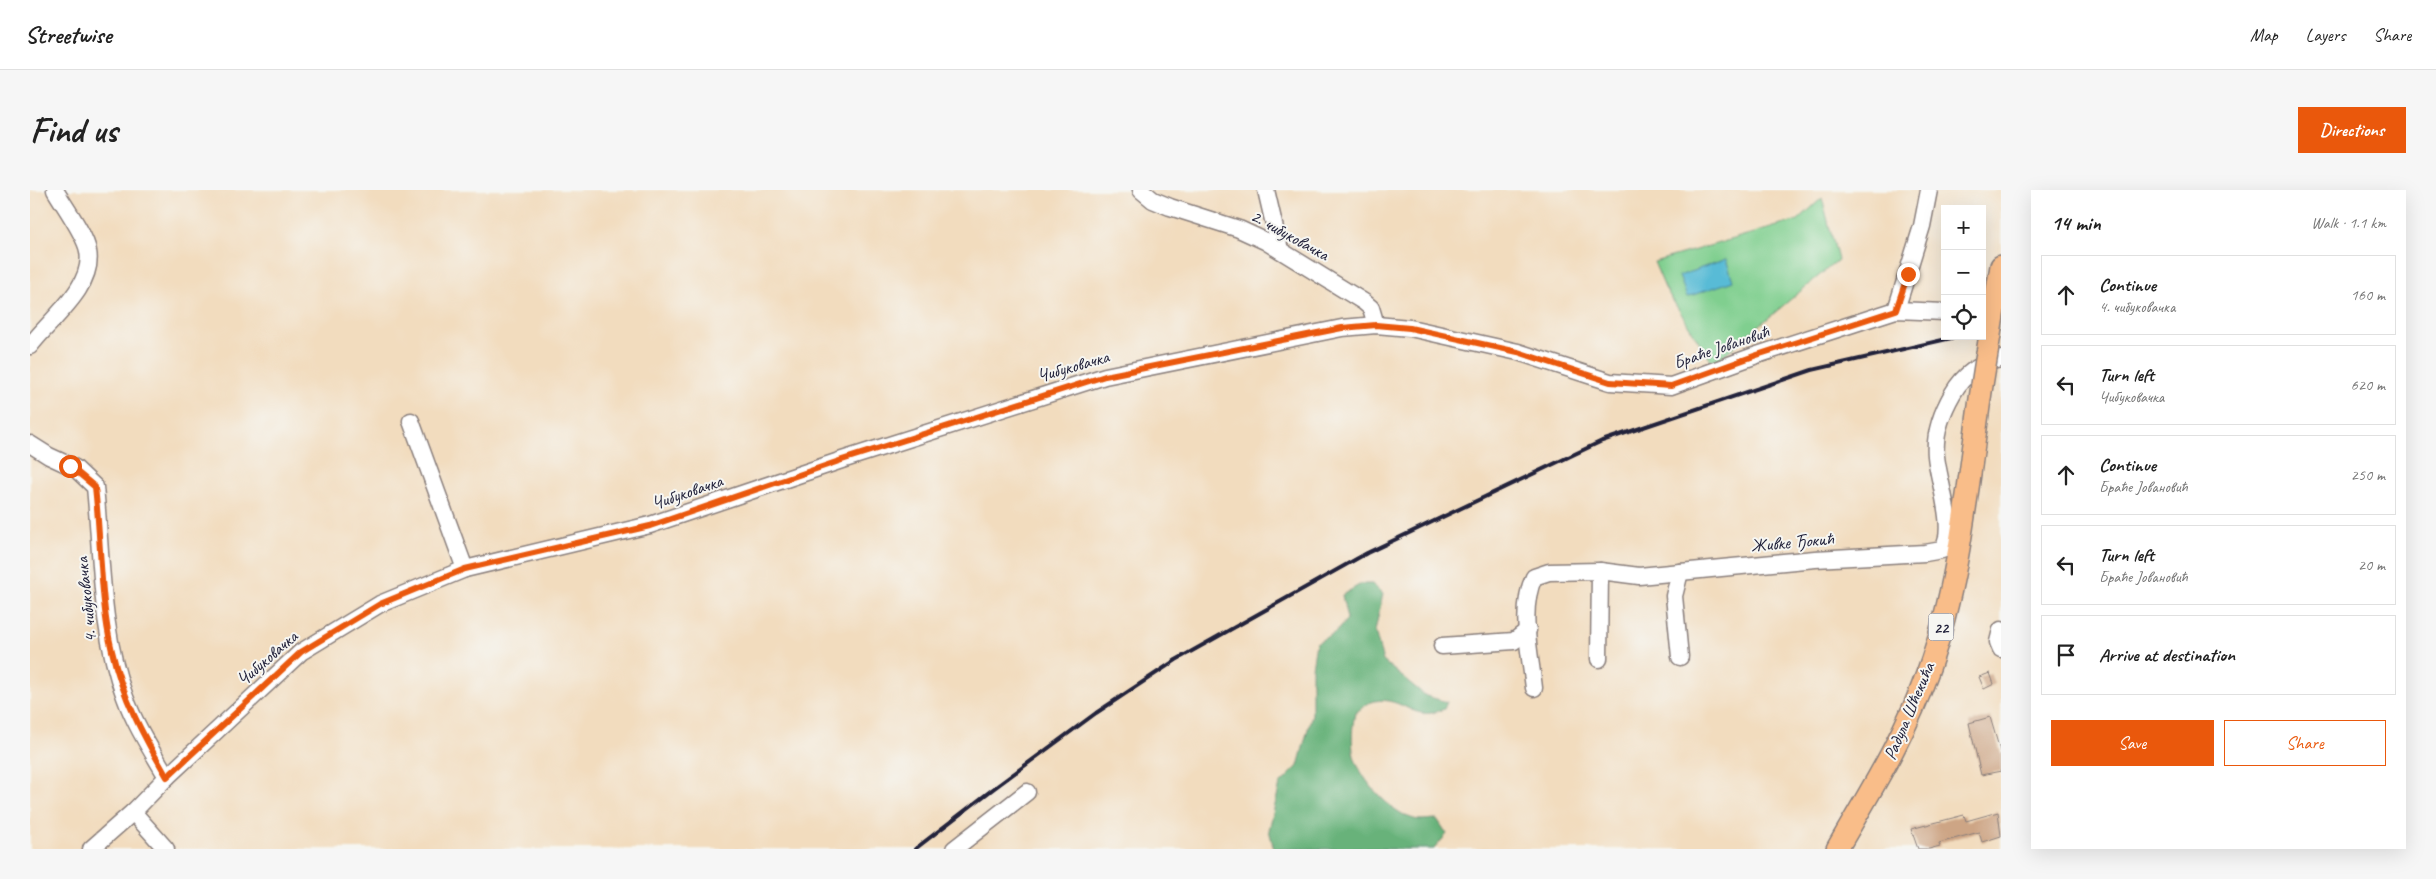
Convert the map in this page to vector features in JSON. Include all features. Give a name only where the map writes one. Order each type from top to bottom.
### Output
[{"type":"main road","name":"Радула Шћекића","points":[[1838,849],[1899,741],[1935,648],[1958,555],[1999,275]]},
{"type":"street","points":[[30,346],[70,301],[89,266],[88,249],[55,190]]},
{"type":"street","name":"2. чибуковачка","points":[[1141,190],[1154,200],[1170,207],[1239,229],[1280,250],[1364,302],[1374,315],[1376,325]]},
{"type":"street","points":[[1266,190],[1280,250]]},
{"type":"street","points":[[1929,190],[1922,226],[1896,310],[1941,312]]},
{"type":"street","name":"Браће Јовановић","points":[[1376,325],[1410,328],[1518,352],[1610,382],[1671,386],[1754,356],[1896,310]]},
{"type":"street","points":[[1986,314],[2001,312]]},
{"type":"street","name":"Чибуковачка","points":[[90,849],[133,812],[167,777],[301,652],[380,604],[465,569],[650,526],[842,460],[1105,376],[1342,328],[1376,325]]},
{"type":"street","name":"Живке Ђокић","points":[[1534,688],[1528,630],[1528,590],[1534,577],[1549,572],[1600,572],[1639,576],[1815,559],[1925,553],[1942,550],[1948,534],[1936,455],[1936,437],[1942,415],[1963,378],[1980,366],[2001,359]]},
{"type":"street","points":[[411,421],[465,569]]},
{"type":"street","name":"4. чибуковачка","points":[[30,444],[74,468],[95,487],[111,650],[125,697],[147,743],[167,777]]},
{"type":"street","points":[[1599,659],[1600,572]]},
{"type":"street","points":[[1680,572],[1674,596],[1680,657]]},
{"type":"street","points":[[1442,646],[1514,641],[1528,630]]},
{"type":"street","points":[[2001,630],[1998,642],[2001,649]]},
{"type":"street","points":[[954,849],[1027,792]]},
{"type":"street","points":[[133,812],[166,849]]},
{"type":"green space","points":[[1822,198],[1838,260],[1713,364],[1665,288],[1654,262],[1798,220]]},
{"type":"green space","points":[[1361,584],[1372,584],[1383,594],[1375,631],[1383,661],[1426,696],[1447,702],[1444,709],[1433,713],[1416,712],[1394,702],[1374,701],[1369,703],[1355,713],[1352,734],[1354,756],[1370,785],[1395,810],[1414,819],[1437,819],[1447,834],[1434,849],[1274,849],[1269,830],[1280,784],[1298,766],[1312,714],[1312,668],[1316,643],[1336,632],[1347,619],[1342,595]]},
{"type":"water","points":[[1726,259],[1733,281],[1687,297],[1679,276]]},
{"type":"building","points":[[1990,673],[1994,684],[1984,689],[1979,677]]},
{"type":"building","points":[[1990,717],[2001,754],[2001,771],[1981,775],[1969,723]]},
{"type":"building","points":[[1998,812],[2001,836],[1982,842],[1979,832],[1939,843],[1940,846],[1918,849],[1911,829],[1964,815],[1966,821]]},
{"type":"railway","points":[[1986,331],[2001,328]]},
{"type":"railway","points":[[915,849],[1096,713],[1176,660],[1367,553],[1602,441],[1812,370],[1943,340]]},
{"type":"route","points":[[70,466],[95,487],[111,650],[125,697],[147,743],[167,777],[301,652],[380,604],[465,569],[650,526],[842,460],[1105,376],[1342,328],[1376,325],[1410,328],[1518,352],[1610,382],[1671,386],[1754,356],[1896,310],[1908,274]]}]
